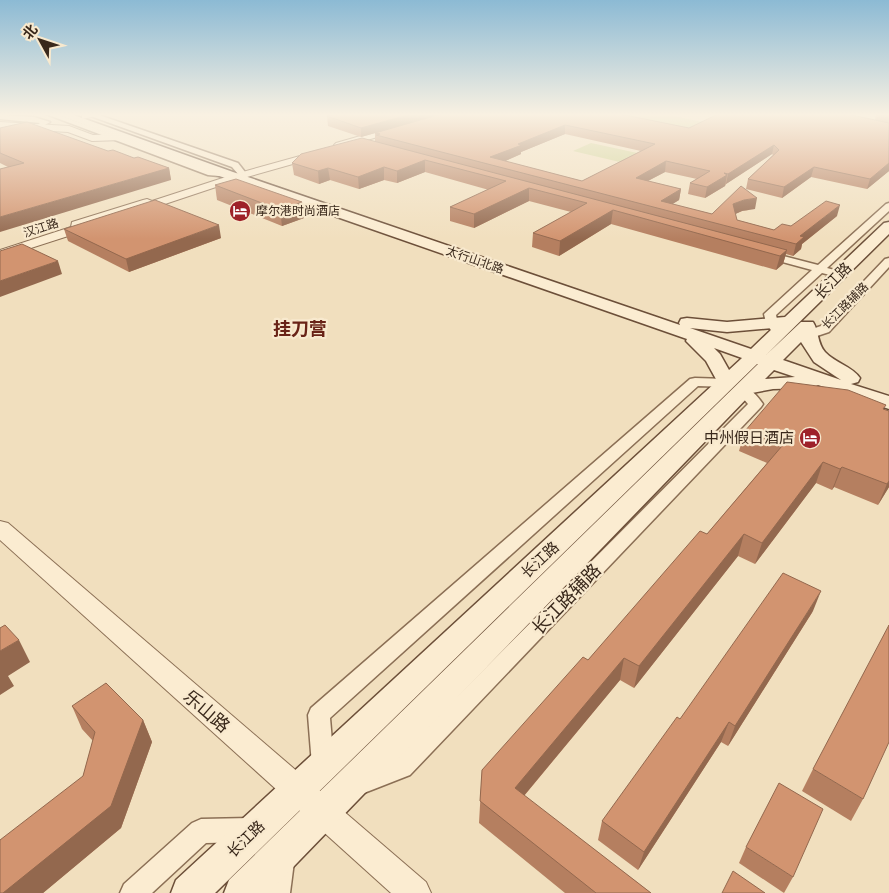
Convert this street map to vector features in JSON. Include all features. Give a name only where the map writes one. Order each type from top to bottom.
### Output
[{"type":"main road","name":"太行山北路","points":[[176,156],[847,383],[889,403]]},
{"type":"main road","name":"太行山北路","points":[[190,156],[238,175]]},
{"type":"main road","name":"长江路","points":[[792,330],[838,274],[889,226]]},
{"type":"main road","name":"长江路","points":[[189,893],[323,765],[734,386],[792,330],[889,243]]},
{"type":"main road","points":[[681,327],[792,330],[810,345],[821,360],[847,383]]},
{"type":"main road","points":[[681,327],[714,358],[734,386],[807,382],[847,383]]},
{"type":"main road","name":"太行山北路","points":[[847,383],[889,391]]},
{"type":"main road","name":"长江路","points":[[242,893],[348,787],[734,386]]},
{"type":"street","name":"汉江路","points":[[0,249],[238,175],[307,156]]},
{"type":"street","name":"汉江路","points":[[0,254],[238,175],[318,156]]},
{"type":"street","points":[[792,330],[770,314],[889,206]]},
{"type":"street","points":[[752,251],[838,274]]},
{"type":"street","name":"长江路辅路","points":[[792,330],[825,329],[889,261]]},
{"type":"street","points":[[323,765],[319,715],[695,382],[734,386]]},
{"type":"street","name":"乐山路","points":[[0,528],[415,893]]},
{"type":"street","points":[[134,893],[201,831],[254,830]]},
{"type":"street","points":[[277,893],[282,853]]},
{"type":"green space","points":[[593,156],[639,156],[624,163]]},
{"type":"building","points":[[6,156],[128,156],[134,158],[138,157],[169,168],[0,217],[0,169],[24,163]]},
{"type":"building","points":[[299,156],[429,156],[787,250],[780,256],[613,210],[560,241],[533,233],[587,203],[529,188],[474,214],[450,207],[506,181],[425,160],[397,171],[384,167],[358,177],[328,168],[318,171],[292,163]]},
{"type":"building","points":[[456,156],[494,156],[490,157],[582,181],[632,156],[757,156],[728,174],[724,173],[727,175],[707,187],[690,183],[710,171],[666,161],[636,178],[681,189],[661,201],[712,214],[741,186],[757,198],[733,204],[737,220],[774,230],[782,224],[791,226],[826,201],[840,205],[800,236],[804,237],[796,244]]},
{"type":"building","points":[[773,156],[889,156],[889,163],[870,179],[814,167],[784,187],[748,179]]},
{"type":"building","points":[[236,179],[302,202],[280,210],[215,185]]},
{"type":"building","points":[[155,200],[219,225],[126,259],[64,229]]},
{"type":"building","points":[[22,244],[58,261],[0,281],[0,251]]},
{"type":"building","points":[[787,382],[848,390],[886,405],[883,409],[889,411],[889,481],[887,484],[823,462],[762,543],[744,534],[639,666],[624,658],[515,788],[651,893],[596,893],[480,801],[482,770],[583,657],[588,660],[700,531],[707,534],[782,446],[745,431]]},
{"type":"building","points":[[783,573],[821,591],[735,726],[729,722],[644,852],[602,821],[677,717],[680,719]]},
{"type":"building","points":[[5,625],[19,640],[0,651],[0,628]]},
{"type":"building","points":[[889,625],[889,742],[863,799],[813,769]]},
{"type":"building","points":[[106,683],[143,720],[111,806],[3,893],[0,893],[0,840],[83,776],[95,732],[72,706]]},
{"type":"building","points":[[779,783],[823,809],[793,877],[746,847]]},
{"type":"building","points":[[733,871],[765,893],[722,893]]},
{"type":"place","name":"摩尔港时尚酒店","points":[[240,211]]},
{"type":"place","name":"中州假日酒店","points":[[810,438]]},
{"type":"district","name":"挂刀营","points":[[300,328]]}]
